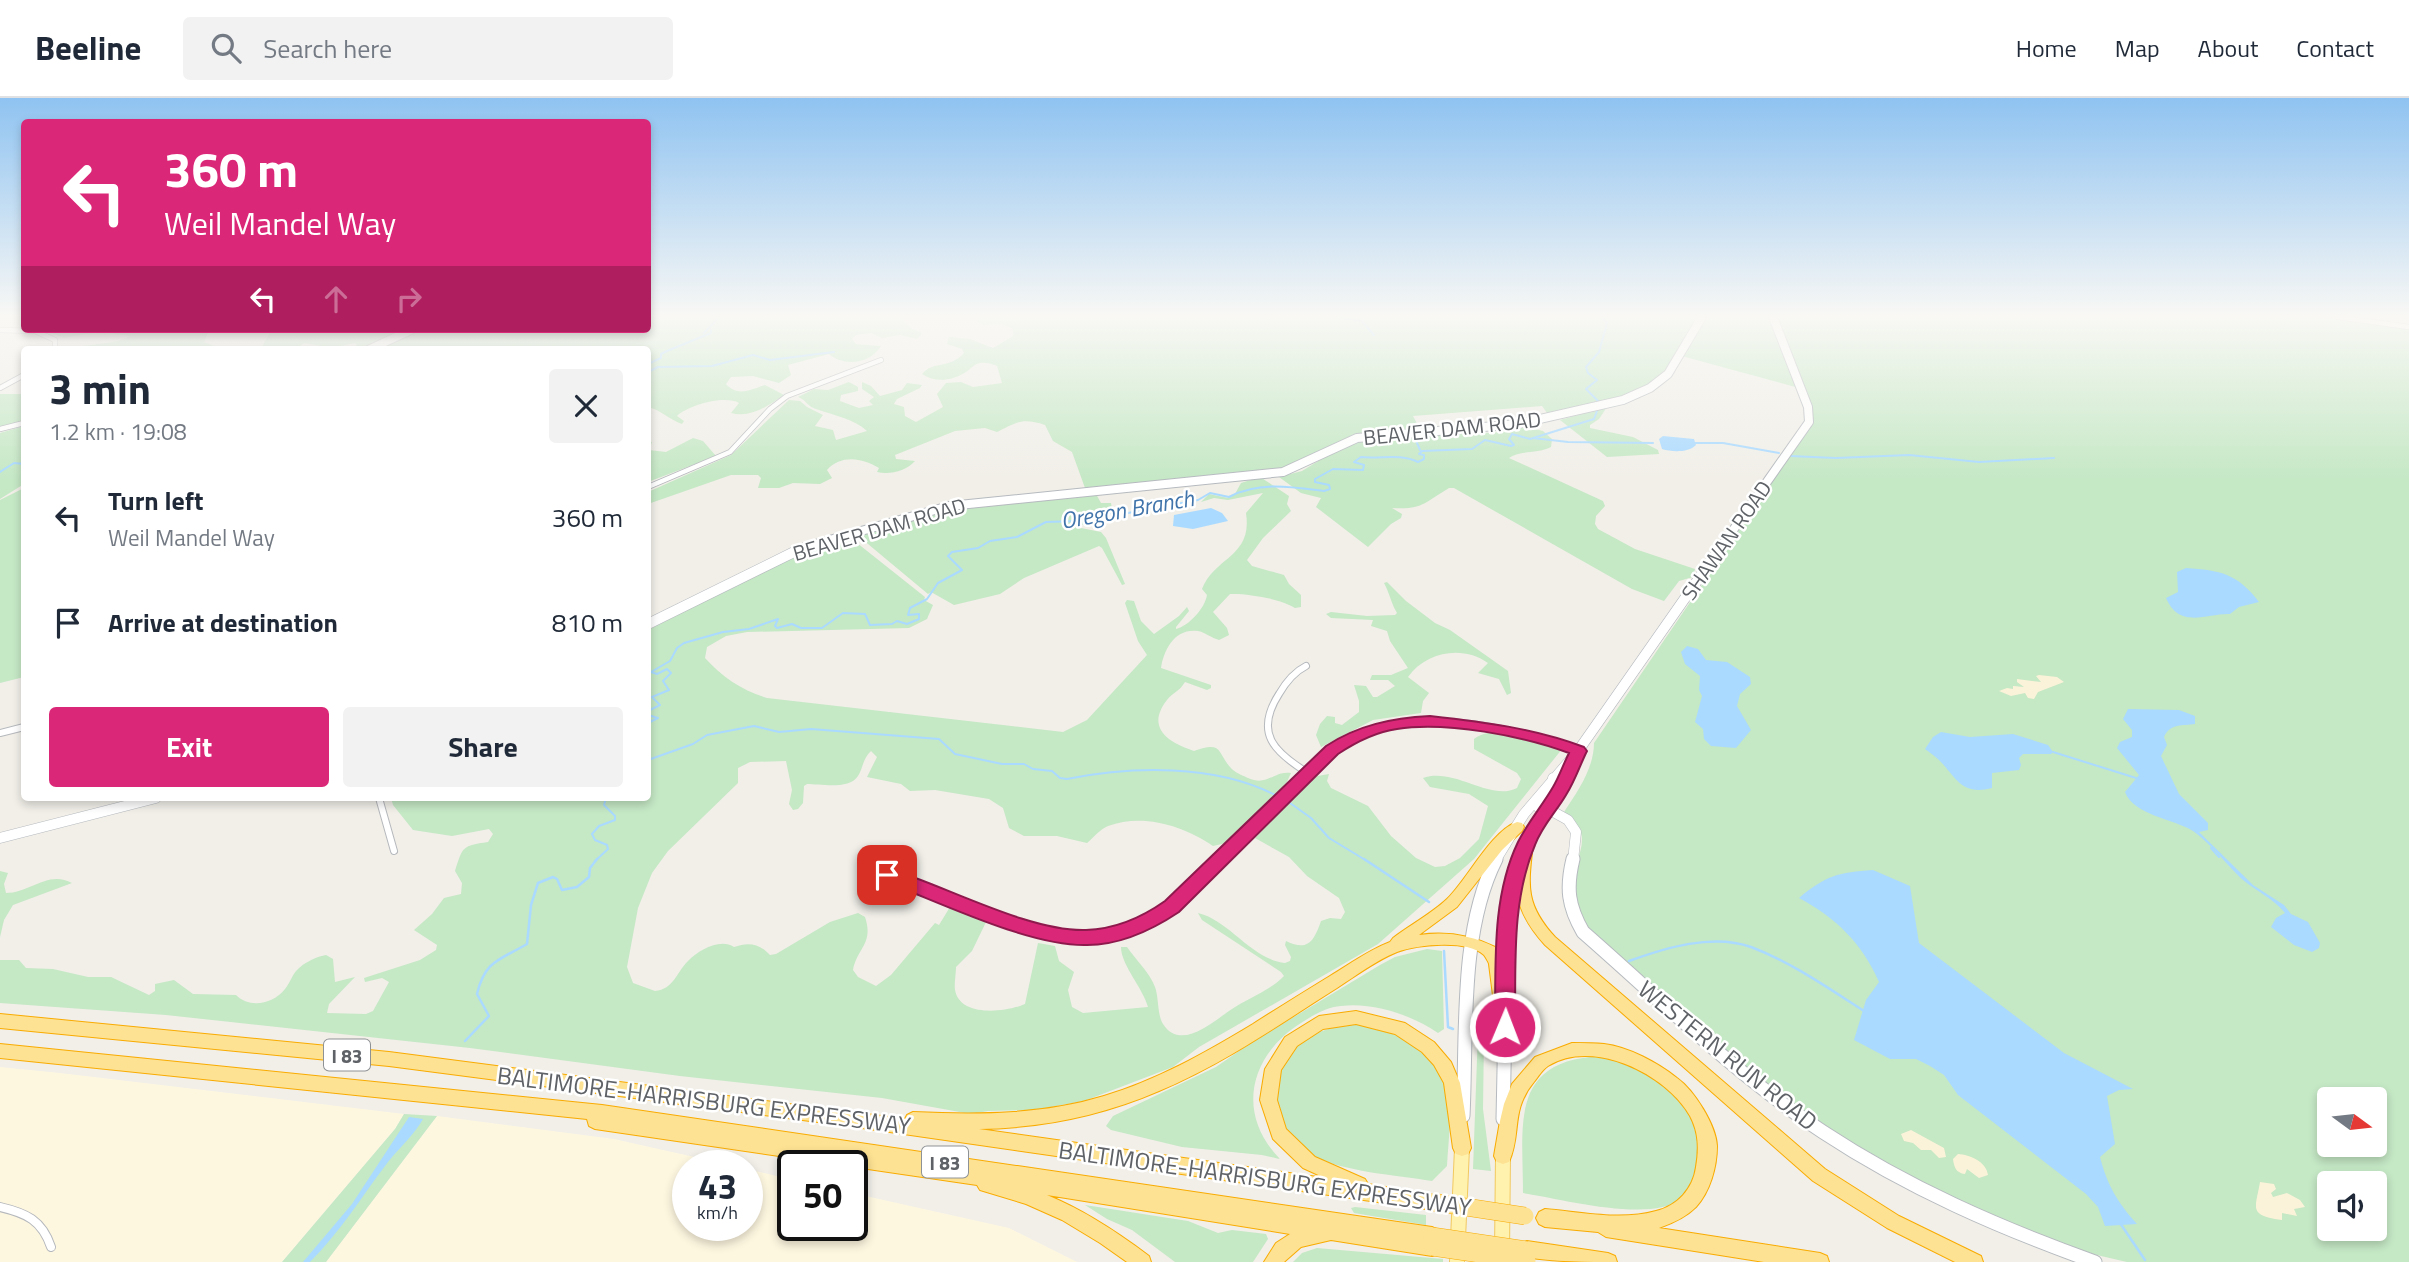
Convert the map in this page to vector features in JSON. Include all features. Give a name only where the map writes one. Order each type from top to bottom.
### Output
[{"type":"highway","points":[[841,1117],[992,1122],[1054,1116],[1101,1105],[1158,1084],[1192,1067],[1440,914],[1517,827]]},
{"type":"highway","points":[[1526,844],[1522,898],[1532,920],[1550,941],[1803,1163],[1893,1222],[1974,1262]]},
{"type":"highway","points":[[1383,951],[1424,941],[1471,943],[1490,951],[1497,964],[1505,1027]]},
{"type":"highway","points":[[1403,1198],[1331,1177],[1308,1164],[1286,1143],[1273,1120],[1268,1087],[1273,1066],[1291,1041],[1320,1024],[1358,1018],[1383,1022],[1416,1038],[1434,1054],[1448,1072],[1462,1148]]},
{"type":"highway","name":"BALTIMORE-HARRISBURG EXPRESSWAY","points":[[0,1021],[388,1059],[841,1117],[1433,1202],[1820,1262]]},
{"type":"highway","points":[[1503,1156],[1518,1087],[1536,1065],[1567,1051],[1594,1049],[1630,1057],[1665,1077],[1691,1103],[1703,1126],[1709,1151],[1702,1184],[1689,1202],[1671,1213],[1644,1222],[1545,1219]]},
{"type":"highway","name":"BALTIMORE-HARRISBURG EXPRESSWAY","points":[[0,1051],[602,1113],[901,1156],[1529,1258]]},
{"type":"highway","points":[[456,1097],[1373,1237]]},
{"type":"highway","points":[[897,1166],[993,1185],[1034,1200],[1083,1222],[1142,1262]]},
{"type":"highway","points":[[1273,1262],[1287,1244],[1309,1235],[1432,1241]]},
{"type":"highway","points":[[1529,1258],[1608,1262]]},
{"type":"main road","name":"SHAWAN ROAD","points":[[1457,1262],[1462,1148]]},
{"type":"main road","name":"SHAWAN ROAD","points":[[1501,1262],[1503,1156]]},
{"type":"street","points":[[651,486],[730,452],[770,409],[787,396],[851,371]]},
{"type":"street","name":"BEAVER DAM ROAD","points":[[651,623],[805,547],[949,506],[1283,472],[1307,465],[1338,445],[1357,438],[1518,424],[1598,407],[1642,393],[1663,379],[1669,371]]},
{"type":"street","name":"SHAWAN ROAD","points":[[1462,1148],[1471,943],[1484,886],[1491,869],[1524,813],[1578,751],[1809,422],[1808,407],[1794,371]]},
{"type":"street","points":[[0,388],[21,377]]},
{"type":"street","points":[[0,429],[21,424]]},
{"type":"street","points":[[1306,666],[1291,676],[1273,703],[1266,725],[1275,748],[1282,756],[1308,773]]},
{"type":"street","points":[[887,875],[1035,931],[1085,938],[1120,932],[1154,919],[1172,907],[1332,750],[1352,737],[1372,729],[1403,723],[1430,722],[1519,732],[1578,751]]},
{"type":"street","points":[[0,733],[21,728]]},
{"type":"street","name":"SHAWAN ROAD","points":[[1517,827],[1559,792],[1578,751]]},
{"type":"street","name":"SHAWAN ROAD","points":[[1503,1156],[1508,916],[1516,872],[1552,788],[1553,777]]},
{"type":"street","points":[[0,838],[144,801]]},
{"type":"street","points":[[380,801],[394,851]]},
{"type":"street","name":"WESTERN RUN ROAD","points":[[1544,806],[1568,820],[1576,832],[1566,887],[1569,908],[1583,932],[1748,1077],[1822,1132],[1898,1177],[1972,1214],[2095,1262]]},
{"type":"street","points":[[0,1208],[40,1222],[47,1230],[51,1247]]},
{"type":"shaded area","points":[[0,1067],[404,1114],[395,1129],[282,1262],[0,1262]]},
{"type":"shaded area","points":[[437,1116],[614,1139],[672,1152],[672,1241],[763,1241],[763,1173],[777,1176],[777,1241],[868,1241],[868,1197],[1009,1228],[1077,1262],[326,1262]]},
{"type":"green space","points":[[651,371],[790,371],[791,375],[779,383],[753,376],[731,377],[726,384],[735,390],[744,391],[765,385],[784,395],[752,413],[731,413],[739,403],[716,401],[698,405],[677,416],[684,421],[682,424],[651,408]]},
{"type":"green space","points":[[925,371],[967,371],[949,379],[938,380],[922,374]]},
{"type":"green space","points":[[999,371],[1664,371],[1653,381],[1622,397],[1550,417],[1542,406],[1413,416],[1420,429],[1349,438],[1298,467],[1085,488],[1072,452],[1053,441],[1045,425],[1024,421],[997,432],[985,428],[955,431],[895,455],[896,459],[915,461],[898,471],[877,472],[879,468],[852,459],[833,465],[827,470],[832,478],[820,484],[793,483],[779,488],[758,488],[761,478],[758,475],[731,475],[651,503],[651,491],[731,455],[789,400],[800,401],[823,415],[815,426],[833,430],[836,440],[867,431],[850,420],[813,408],[798,397],[814,389],[828,390],[849,382],[858,387],[858,391],[841,395],[840,401],[859,408],[873,405],[869,401],[874,397],[862,389],[862,382],[871,386],[880,396],[902,390],[907,383],[922,385],[897,399],[894,404],[904,407],[905,416],[916,422],[943,407],[937,394],[946,383],[961,382],[973,387],[1002,383]]},
{"type":"green space","points":[[1738,371],[1792,371],[1799,388]]},
{"type":"green space","points":[[1798,371],[2409,371],[2409,1262],[2127,1262],[2071,1249],[1927,1188],[1824,1129],[1751,1074],[1579,920],[1573,887],[1582,839],[1574,821],[1564,812],[1588,770],[1594,743],[1813,422],[1811,406]]},
{"type":"green space","points":[[0,394],[21,394],[21,422],[0,427]]},
{"type":"green space","points":[[1607,407],[1590,428],[1633,437],[1658,450],[1659,454],[1607,457],[1560,420]]},
{"type":"green space","points":[[21,427],[21,486],[0,499],[0,433]]},
{"type":"green space","points":[[1527,427],[1543,431],[1552,439],[1551,447],[1509,458],[1603,501],[1605,506],[1596,516],[1595,524],[1598,529],[1635,549],[1695,569],[1693,577],[1679,581],[1664,601],[1632,589],[1454,488],[1449,488],[1417,507],[1392,508],[1402,514],[1401,518],[1368,547],[1316,507],[1321,498],[1301,493],[1279,477],[1302,471],[1349,442],[1449,432],[1493,433]]},
{"type":"green space","points":[[693,438],[703,441],[716,456],[651,481],[651,450],[666,452]]},
{"type":"green space","points":[[1260,477],[1289,496],[1287,504],[1291,511],[1263,538],[1247,560],[1252,566],[1284,575],[1301,595],[1301,607],[1295,608],[1264,597],[1230,594],[1213,612],[1227,628],[1229,635],[1219,640],[1198,631],[1183,633],[1168,647],[1161,668],[1211,685],[1211,688],[1207,690],[1185,682],[1167,700],[1158,719],[1163,733],[1176,744],[1194,751],[1215,748],[1234,771],[1248,778],[1261,781],[1291,773],[1286,784],[1226,843],[1213,846],[1176,827],[1149,821],[1121,822],[1108,826],[1087,843],[1057,836],[1024,836],[1009,828],[1003,808],[989,799],[935,790],[910,791],[901,784],[867,777],[877,757],[871,751],[854,780],[834,785],[807,784],[804,786],[803,803],[793,810],[789,804],[792,790],[786,761],[750,762],[738,768],[738,783],[668,851],[652,873],[638,908],[627,967],[633,983],[655,991],[661,990],[671,984],[693,957],[710,946],[753,945],[770,955],[776,954],[830,922],[858,913],[865,917],[867,934],[853,970],[858,977],[876,986],[891,975],[935,923],[939,925],[950,907],[987,920],[972,951],[956,967],[955,990],[966,1005],[975,1009],[996,1010],[1025,1004],[1038,943],[1055,946],[1059,961],[1074,972],[1068,990],[1072,1007],[1083,1013],[1148,1007],[1122,954],[1121,947],[1127,947],[1153,982],[1163,1024],[1170,1032],[1187,1035],[1205,1028],[1284,976],[1202,920],[1198,913],[1220,923],[1261,954],[1285,963],[1290,961],[1291,957],[1285,945],[1286,941],[1305,945],[1313,939],[1321,921],[1341,919],[1345,912],[1339,898],[1307,876],[1289,857],[1255,838],[1312,777],[1329,774],[1327,781],[1331,788],[1368,806],[1391,836],[1416,858],[1435,867],[1445,866],[1460,858],[1479,839],[1488,806],[1469,794],[1430,787],[1423,778],[1447,777],[1495,791],[1517,788],[1521,779],[1517,773],[1474,749],[1474,739],[1483,734],[1518,733],[1562,749],[1474,859],[1378,944],[1199,1047],[1173,1067],[1084,1101],[1034,1110],[971,1114],[882,1098],[680,1076],[470,1048],[166,1015],[0,1003],[0,960],[19,960],[26,968],[53,969],[88,977],[111,977],[149,995],[155,991],[155,984],[174,980],[193,994],[236,995],[248,1002],[261,1003],[280,994],[300,967],[326,955],[333,959],[335,982],[355,977],[329,1004],[327,1013],[366,1014],[373,1011],[389,982],[382,978],[365,982],[364,978],[420,960],[436,950],[437,945],[414,930],[432,914],[444,898],[461,894],[462,883],[455,871],[462,852],[468,846],[488,842],[493,834],[489,829],[452,836],[413,830],[392,801],[651,801],[651,628],[818,544],[848,537],[852,539],[933,605],[927,619],[909,628],[747,632],[726,636],[707,647],[705,658],[718,671],[741,687],[767,698],[1063,732],[1087,720],[1147,655],[1138,641],[1125,603],[1127,600],[1134,601],[1141,621],[1154,634],[1187,607],[1189,611],[1176,629],[1200,611],[1207,595],[1202,589],[1208,578],[1244,539],[1247,528],[1246,513],[1263,493],[1201,502],[1209,494],[1228,498],[1235,494],[1241,483]]},
{"type":"green space","points":[[21,490],[21,678],[0,683],[0,500]]},
{"type":"green space","points":[[1096,494],[1101,503],[1111,503],[1112,509],[1094,514],[1091,522],[1076,527],[1101,532],[1106,538],[1125,584],[1122,585],[1099,546],[1024,578],[1000,594],[954,605],[931,592],[928,594],[862,539],[862,535],[951,507]]},
{"type":"green space","points":[[1387,582],[1406,601],[1435,623],[1450,630],[1508,671],[1511,693],[1507,695],[1499,679],[1478,673],[1488,663],[1478,657],[1457,653],[1435,656],[1416,668],[1408,677],[1429,693],[1423,701],[1421,713],[1373,720],[1321,747],[1316,735],[1327,716],[1335,717],[1335,723],[1342,725],[1359,712],[1354,685],[1366,686],[1373,697],[1377,697],[1395,686],[1388,680],[1370,680],[1372,675],[1391,675],[1408,668],[1390,641],[1387,631],[1371,626],[1373,620],[1331,618],[1326,614],[1395,615],[1397,613],[1384,583]]},
{"type":"green space","points":[[0,871],[8,873],[4,884],[6,893],[23,890],[47,880],[72,883],[13,905],[4,920],[0,937]]},
{"type":"green space","points":[[1427,949],[1442,951],[1444,1029],[1438,1033],[1392,1011],[1366,1006],[1341,1006],[1315,1014],[1284,1036],[1270,1051],[1254,1086],[1253,1104],[1257,1123],[1266,1141],[1280,1159],[1182,1147],[1111,1130],[1106,1126],[1113,1116],[1216,1067],[1249,1044],[1380,965],[1395,957]]},
{"type":"green space","points":[[1354,1024],[1382,1030],[1408,1042],[1420,1050],[1439,1071],[1448,1094],[1449,1135],[1447,1166],[1432,1181],[1386,1175],[1324,1161],[1299,1147],[1283,1124],[1278,1110],[1278,1082],[1288,1055],[1309,1037],[1336,1027]]},
{"type":"green space","points":[[1478,1032],[1484,1035],[1483,1109],[1491,1171],[1473,1169]]},
{"type":"green space","points":[[1602,1056],[1640,1066],[1692,1110],[1703,1167],[1682,1199],[1667,1206],[1628,1209],[1523,1193],[1523,1120],[1536,1083],[1550,1069],[1572,1060]]},
{"type":"green space","points":[[404,1114],[437,1116],[326,1262],[282,1262],[395,1129]]},
{"type":"green space","points":[[1085,1205],[1188,1221],[1218,1233],[1232,1230],[1266,1234],[1268,1239],[1253,1262],[1175,1262],[1132,1230]]},
{"type":"green space","points":[[1351,1208],[1426,1215],[1426,1225],[1354,1213]]},
{"type":"green space","points":[[1317,1248],[1443,1259],[1443,1262],[1293,1262],[1302,1253]]},
{"type":"sand","points":[[2036,676],[2057,677],[2064,682],[2038,692],[2034,699],[2028,698],[2025,693],[2011,696],[1999,691],[2013,689],[2013,686],[2024,687],[2017,679],[2041,682]]},
{"type":"sand","points":[[1911,1130],[1944,1148],[1946,1157],[1939,1158],[1931,1150],[1921,1150],[1913,1143],[1904,1141],[1901,1134]]},
{"type":"sand","points":[[1958,1154],[1977,1160],[1987,1170],[1988,1175],[1979,1178],[1967,1169],[1965,1174],[1959,1172],[1953,1159]]},
{"type":"sand","points":[[2260,1182],[2274,1184],[2276,1189],[2271,1193],[2273,1197],[2287,1193],[2300,1200],[2305,1207],[2294,1209],[2297,1216],[2282,1213],[2282,1220],[2263,1216],[2256,1209]]},
{"type":"water","points":[[1663,436],[1694,439],[1696,445],[1680,451],[1662,449],[1659,439]]},
{"type":"water","points":[[1211,508],[1222,513],[1228,521],[1193,529],[1173,526],[1174,515]]},
{"type":"water","points":[[2186,568],[2219,572],[2236,579],[2259,602],[2239,607],[2230,614],[2195,618],[2179,614],[2166,598],[2178,592],[2177,572]]},
{"type":"water","points":[[1687,646],[1698,649],[1706,660],[1727,662],[1750,677],[1751,684],[1740,694],[1737,706],[1751,730],[1736,748],[1711,746],[1704,739],[1703,729],[1695,722],[1702,696],[1699,690],[1700,676],[1685,664],[1681,652]]},
{"type":"water","points":[[2128,709],[2179,710],[2195,716],[2195,724],[2170,729],[2164,737],[2167,745],[2161,756],[2179,794],[2208,823],[2208,830],[2199,832],[2253,885],[2284,905],[2291,914],[2308,922],[2320,943],[2319,948],[2312,952],[2294,945],[2271,927],[2276,918],[2285,913],[2276,903],[2243,880],[2199,835],[2145,811],[2129,800],[2125,792],[2139,775],[2117,748],[2120,742],[2132,737],[2132,730],[2123,719]]},
{"type":"water","points":[[1941,732],[1970,737],[2013,734],[2048,745],[2053,752],[2023,754],[2019,758],[2019,770],[1992,773],[1992,788],[1973,789],[1960,783],[1925,749],[1933,737]]},
{"type":"water","points":[[1873,870],[1910,886],[1919,943],[2064,1053],[2133,1089],[2119,1090],[2107,1096],[2115,1144],[2100,1157],[2114,1193],[2137,1224],[2105,1226],[2098,1207],[2086,1194],[1958,1095],[1944,1075],[1916,1059],[1890,1059],[1854,1040],[1866,1000],[1879,982],[1865,955],[1847,933],[1825,914],[1799,898],[1833,876]]},
{"type":"water","points":[[409,1117],[423,1119],[332,1238],[310,1262],[303,1262],[352,1204]]},
{"type":"waterway","name":"Oregon Branch","points":[[1587,371],[1597,380],[1586,389],[1599,402]]},
{"type":"waterway","name":"Oregon Branch","points":[[1533,438],[1594,419],[1598,408]]},
{"type":"waterway","name":"Oregon Branch","points":[[651,672],[670,661],[677,648],[684,643],[723,632],[749,629],[778,619],[775,626],[777,628],[792,624],[801,628],[822,628],[843,613],[865,614],[870,625],[892,624],[897,621],[907,624],[919,619],[919,614],[908,615],[910,608],[927,599],[938,583],[962,570],[948,556],[952,552],[978,548],[990,541],[1017,537],[1046,522],[1079,521],[1107,513],[1128,513],[1198,500],[1210,493],[1229,497],[1264,487],[1324,491],[1330,489],[1329,485],[1315,482],[1315,479],[1333,469],[1363,470],[1364,465],[1354,462],[1361,457],[1398,457],[1418,462],[1424,459],[1424,455],[1419,454],[1422,451],[1472,449],[1485,440],[1511,446],[1514,445],[1509,439],[1512,434],[1533,438]]},
{"type":"waterway","points":[[1414,436],[1420,450]]},
{"type":"waterway","points":[[1533,438],[1568,442],[1653,443]]},
{"type":"waterway","points":[[1694,443],[1723,443],[1779,453]]},
{"type":"waterway","points":[[1790,456],[1836,458],[1909,455],[1979,462],[2054,458]]},
{"type":"waterway","points":[[0,472],[14,463],[21,464]]},
{"type":"waterway","name":"Oregon Branch","points":[[651,672],[657,674],[667,669],[671,673],[663,681],[669,690],[652,697],[660,705],[651,710]]},
{"type":"waterway","name":"Oregon Branch","points":[[651,716],[658,718],[651,722]]},
{"type":"waterway","points":[[651,759],[693,744],[707,735],[754,726],[779,732],[811,729],[939,739],[955,754],[1002,764],[1024,764],[1033,769],[1052,771],[1060,778],[1067,779],[1118,772],[1173,770],[1226,778],[1275,795]]},
{"type":"waterway","points":[[2053,752],[2136,778]]},
{"type":"waterway","name":"Oregon Branch","points":[[597,860],[608,849],[607,845],[595,840],[592,834],[599,826],[615,820],[615,816],[604,805],[605,801]]},
{"type":"waterway","points":[[1290,803],[1311,818],[1329,838],[1367,861]]},
{"type":"waterway","points":[[2211,848],[2219,857]]},
{"type":"waterway","points":[[1364,859],[1429,902]]},
{"type":"waterway","name":"Oregon Branch","points":[[465,1041],[489,1016],[477,994],[484,974],[495,962],[527,944],[531,905],[538,883],[553,877],[557,879],[562,890],[577,887],[589,877],[590,868],[597,860]]},
{"type":"waterway","points":[[1629,961],[1689,944],[1721,941],[1736,943],[1780,960],[1864,1011]]},
{"type":"waterway","points":[[1444,951],[1448,1027],[1453,1029]]},
{"type":"waterway","points":[[2120,1223],[2145,1260]]},
{"type":"route","points":[[887,875],[1035,931],[1071,937],[1103,936],[1139,926],[1167,911],[1332,750],[1352,737],[1396,723],[1430,722],[1506,730],[1545,738],[1578,751],[1559,792],[1539,819],[1526,844],[1516,872],[1508,916],[1505,1027]]}]
